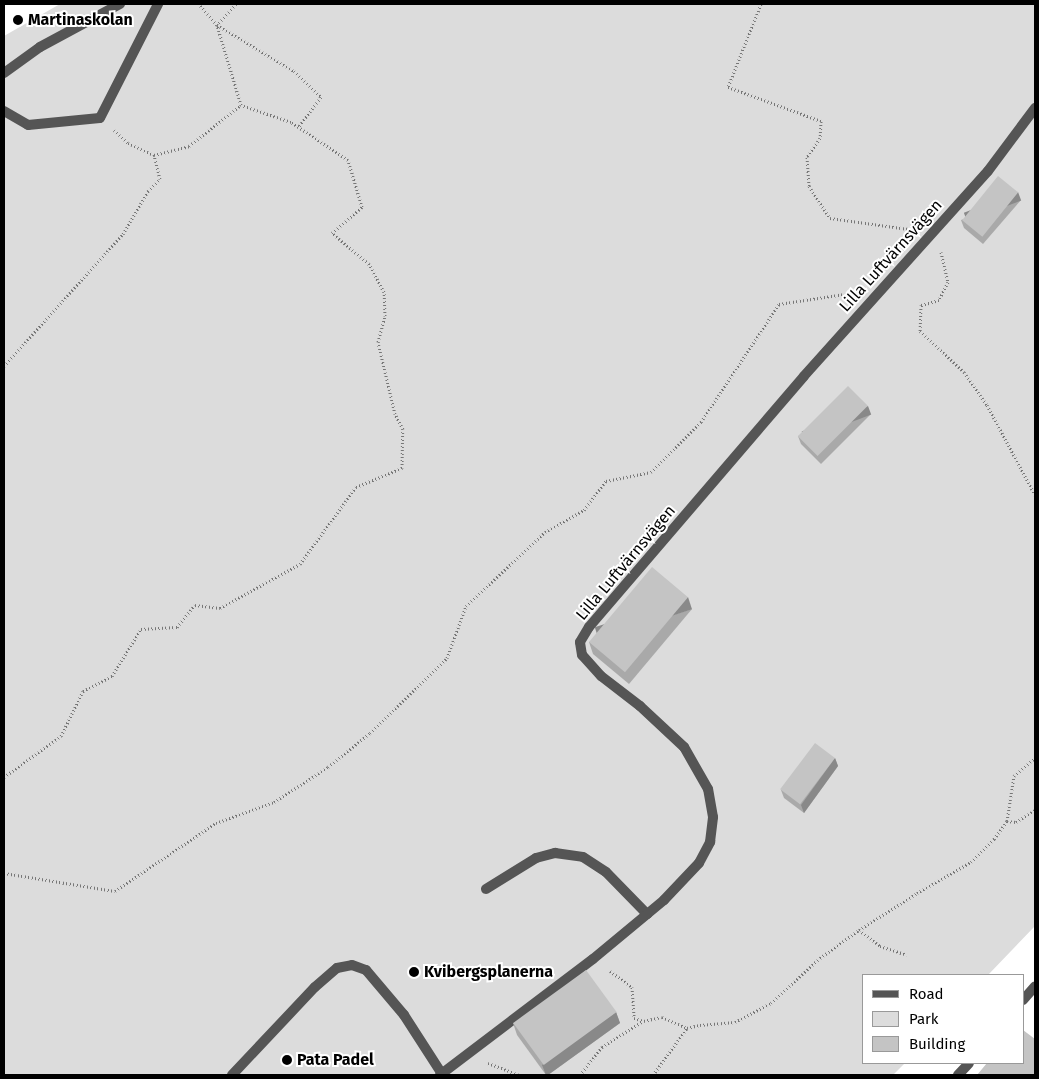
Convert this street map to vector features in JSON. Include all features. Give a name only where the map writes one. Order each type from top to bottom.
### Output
[{"type":"street","points":[[4,73],[40,47],[120,4]]},
{"type":"street","points":[[4,111],[28,125],[100,118],[158,4]]},
{"type":"street","name":"Lilla Luftvärnsvägen","points":[[441,1074],[593,959],[664,900],[699,863],[710,842],[713,818],[708,789],[684,748],[640,706],[601,676],[582,655],[580,642],[589,627],[881,288],[935,232],[988,171],[1035,108]]},
{"type":"street","points":[[486,889],[536,858],[555,853],[583,857],[606,872],[647,914]]},
{"type":"street","points":[[232,1075],[315,987],[338,968],[352,965],[366,970],[404,1015],[441,1074]]},
{"type":"street","points":[[1024,999],[1035,986]]},
{"type":"street","points":[[958,1075],[968,1064]]},
{"type":"path","points":[[199,4],[217,25],[294,71],[320,97],[298,127]]},
{"type":"path","points":[[217,25],[236,4]]},
{"type":"path","points":[[761,4],[728,87],[821,121],[820,138],[807,157],[809,186],[830,218],[935,232],[948,282],[939,300],[921,306],[920,331],[964,372],[987,405],[1035,495]]},
{"type":"path","points":[[217,25],[241,105]]},
{"type":"path","points":[[100,118],[128,143],[154,155],[189,146],[241,105]]},
{"type":"path","points":[[4,777],[61,736],[83,691],[112,676],[141,629],[177,627],[195,606],[220,608],[300,564],[356,487],[402,468],[403,429],[395,414],[378,342],[385,316],[384,292],[369,264],[332,233],[362,207],[348,160],[291,122],[241,105]]},
{"type":"path","points":[[4,366],[123,234],[148,191],[160,179],[154,155]]},
{"type":"path","points":[[4,873],[115,891],[216,823],[274,802],[328,767],[370,733],[447,658],[466,606],[545,532],[584,510],[606,481],[651,472],[701,422],[779,304],[881,288]]},
{"type":"path","points":[[580,1075],[602,1047],[644,1021],[662,1017],[687,1028],[735,1022],[771,1003],[820,958],[917,893],[971,862],[994,839],[1007,821],[1014,776],[1035,758]]},
{"type":"path","points":[[1007,821],[1016,822],[1035,810]]},
{"type":"path","points":[[860,930],[880,946],[907,955]]},
{"type":"path","points":[[593,959],[632,987],[634,1018],[644,1021]]},
{"type":"path","points":[[653,1075],[687,1028]]},
{"type":"path","points":[[468,1053],[520,1075]]},
{"type":"green space","points":[[60,4],[1035,4],[1035,926],[989,974],[862,974],[862,1064],[904,1064],[893,1075],[4,1075],[4,36]]},
{"type":"building","points":[[998,176],[1018,192],[982,237],[962,220]]},
{"type":"building","points":[[848,386],[868,406],[818,456],[798,436]]},
{"type":"building","points":[[652,567],[688,597],[625,672],[589,642]]},
{"type":"building","points":[[815,743],[835,758],[800,804],[780,789]]},
{"type":"building","points":[[586,970],[617,1012],[544,1065],[513,1023]]},
{"type":"building","points":[[1024,1031],[1035,1039],[1035,1075],[977,1075],[986,1064],[1024,1064]]},
{"type":"place","name":"Martinaskolan","points":[[18,20]]},
{"type":"place","name":"Kvibergsplanerna","points":[[414,972]]},
{"type":"place","name":"Pata Padel","points":[[287,1060]]}]
